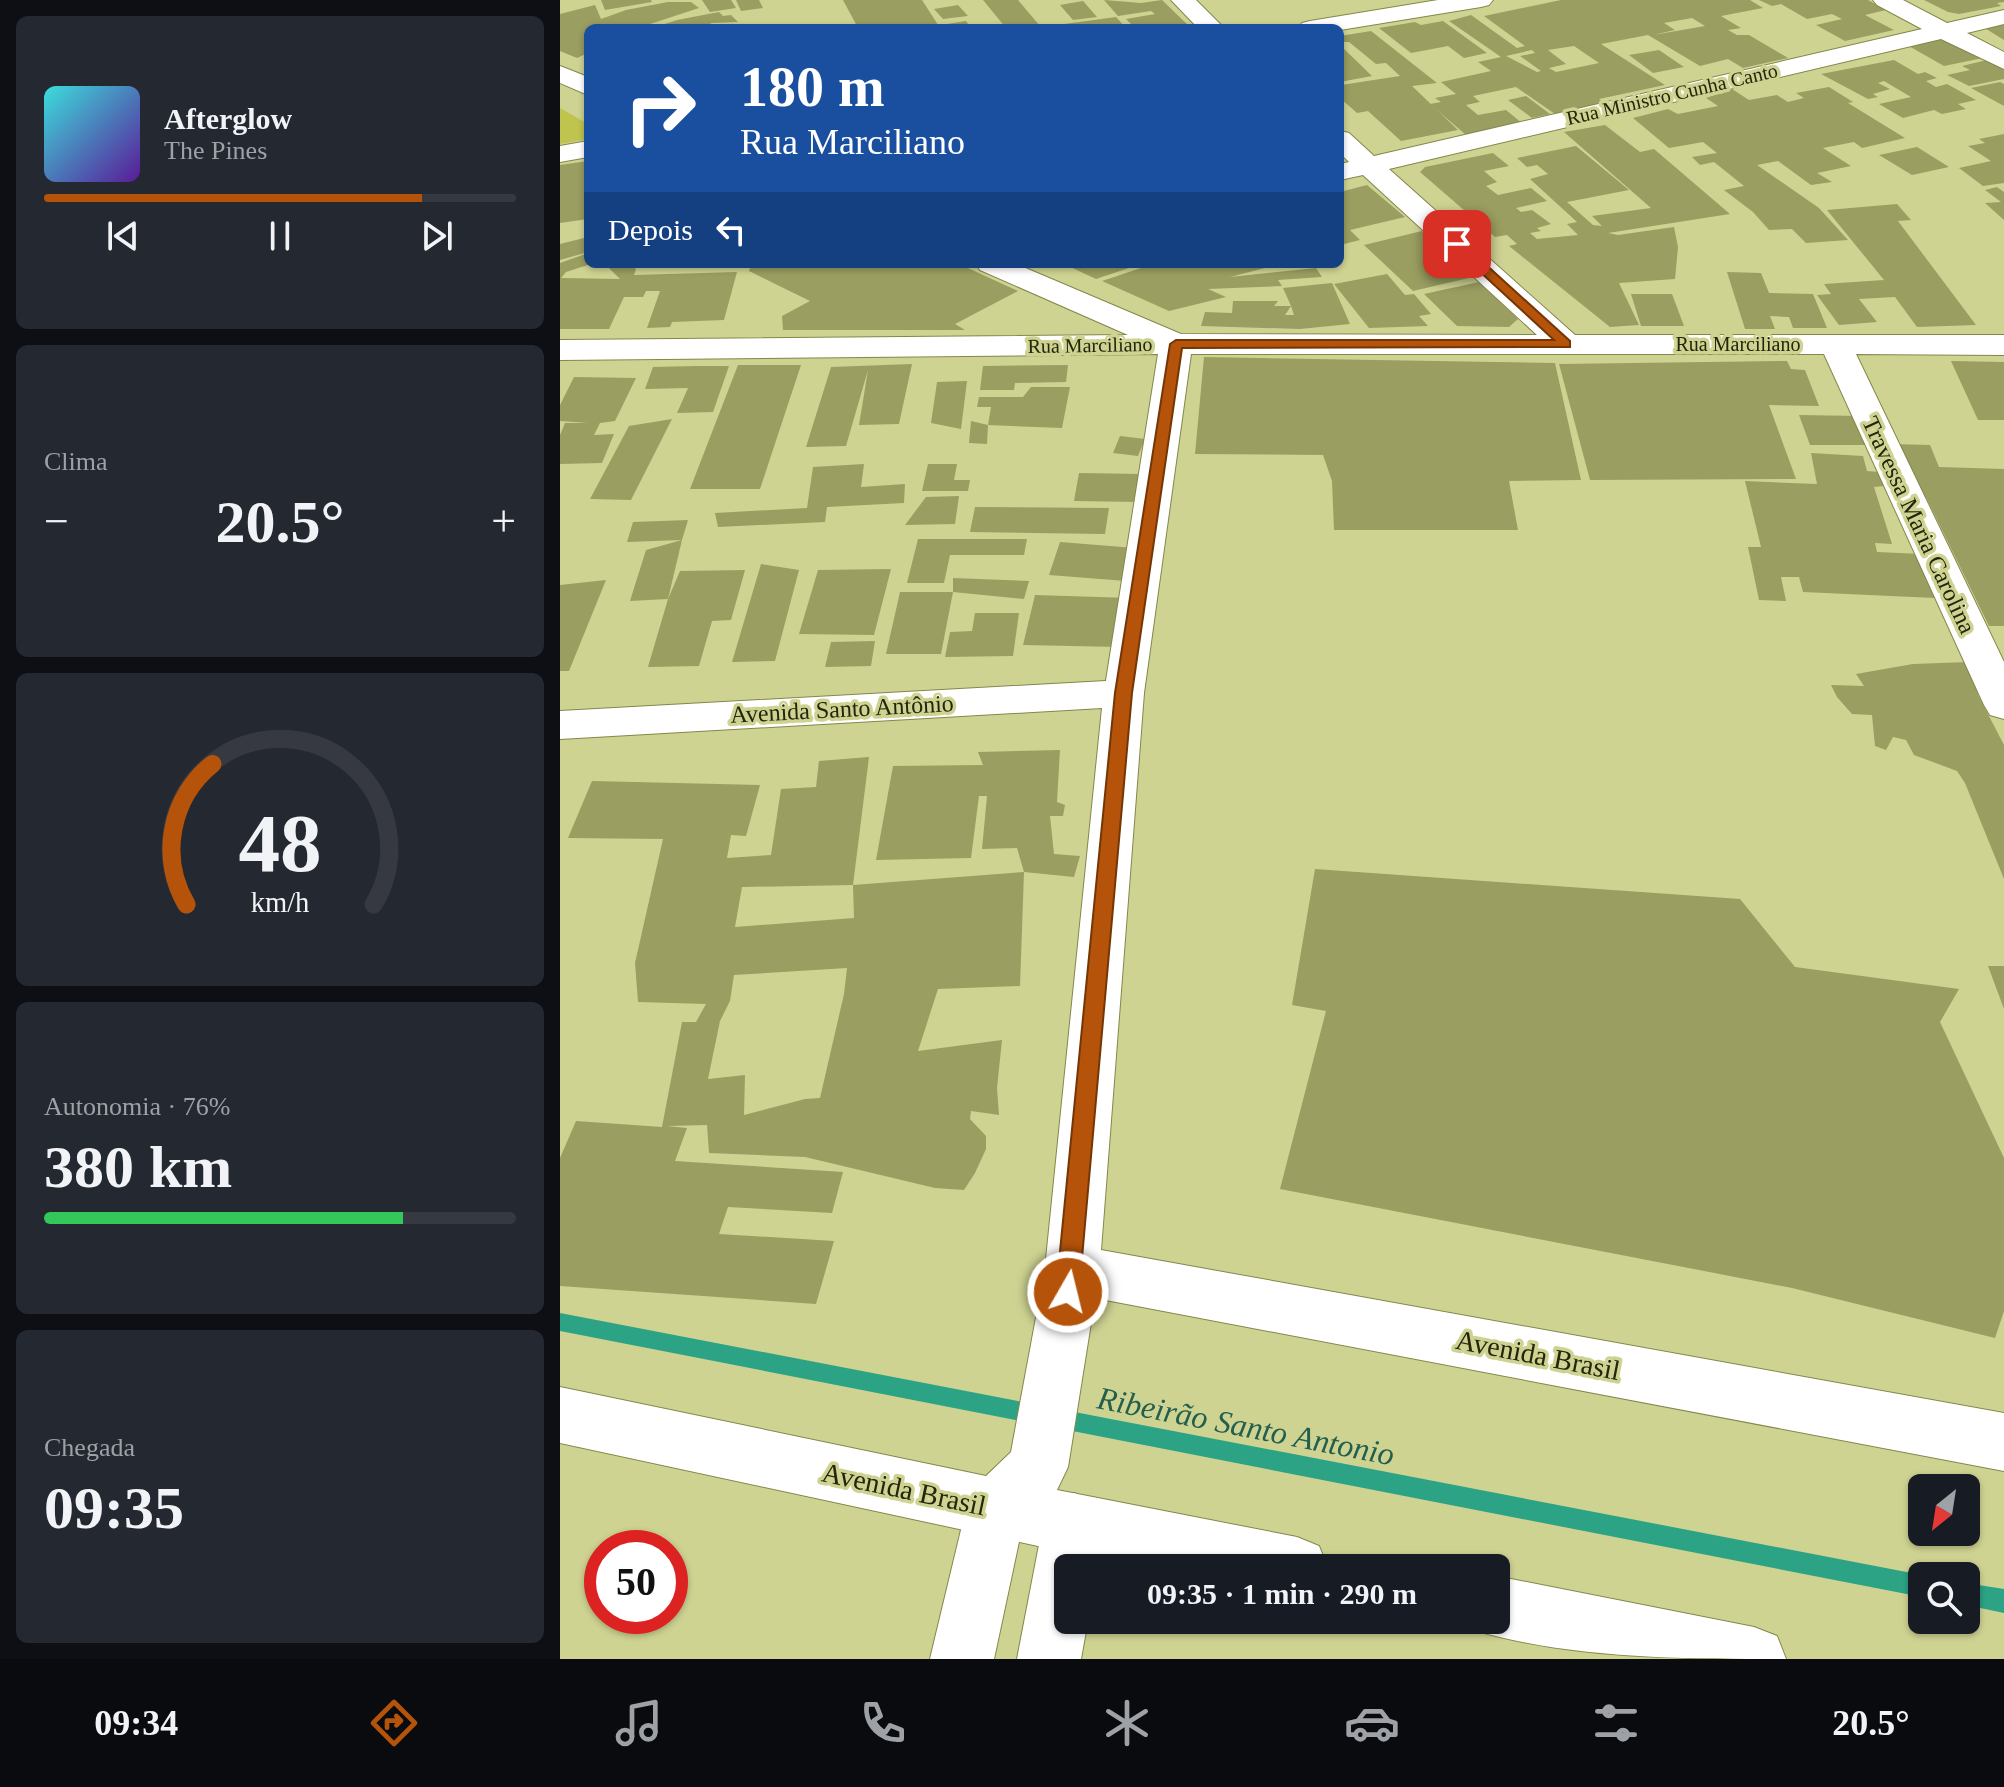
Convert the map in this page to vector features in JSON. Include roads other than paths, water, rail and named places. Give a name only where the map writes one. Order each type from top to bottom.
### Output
[{"type":"street","points":[[1183,0],[1208,24]]},
{"type":"street","points":[[1334,24],[1481,0]]},
{"type":"street","points":[[1885,0],[2004,62]]},
{"type":"street","name":"Rua Ministro Cunha Canto","points":[[1344,171],[2004,17]]},
{"type":"street","points":[[560,74],[584,85]]},
{"type":"street","points":[[1344,142],[1566,344]]},
{"type":"street","points":[[560,154],[584,150]]},
{"type":"street","points":[[962,1659],[1025,1473],[1059,1338],[1072,1269],[1124,693],[1176,344],[1000,268]]},
{"type":"street","name":"Rua Marciliano","points":[[560,350],[1176,344],[2004,345]]},
{"type":"street","name":"Travessa Maria Carolina","points":[[1835,344],[2004,705]]},
{"type":"street","name":"Avenida Santo Antônio","points":[[560,725],[1124,693]]},
{"type":"street","name":"Avenida Brasil","points":[[1072,1269],[2004,1442]]},
{"type":"street","name":"Avenida Brasil","points":[[560,1415],[1025,1473]]},
{"type":"street","points":[[1025,1473],[1074,1524],[1226,1554]]},
{"type":"street","points":[[1049,1659],[1074,1524]]},
{"type":"street","points":[[1510,1611],[1754,1659]]},
{"type":"waterway","name":"Ribeirão Santo Antonio","points":[[560,1322],[1908,1583]]},
{"type":"waterway","name":"Ribeirão Santo Antonio","points":[[1980,1597],[2004,1601]]}]
